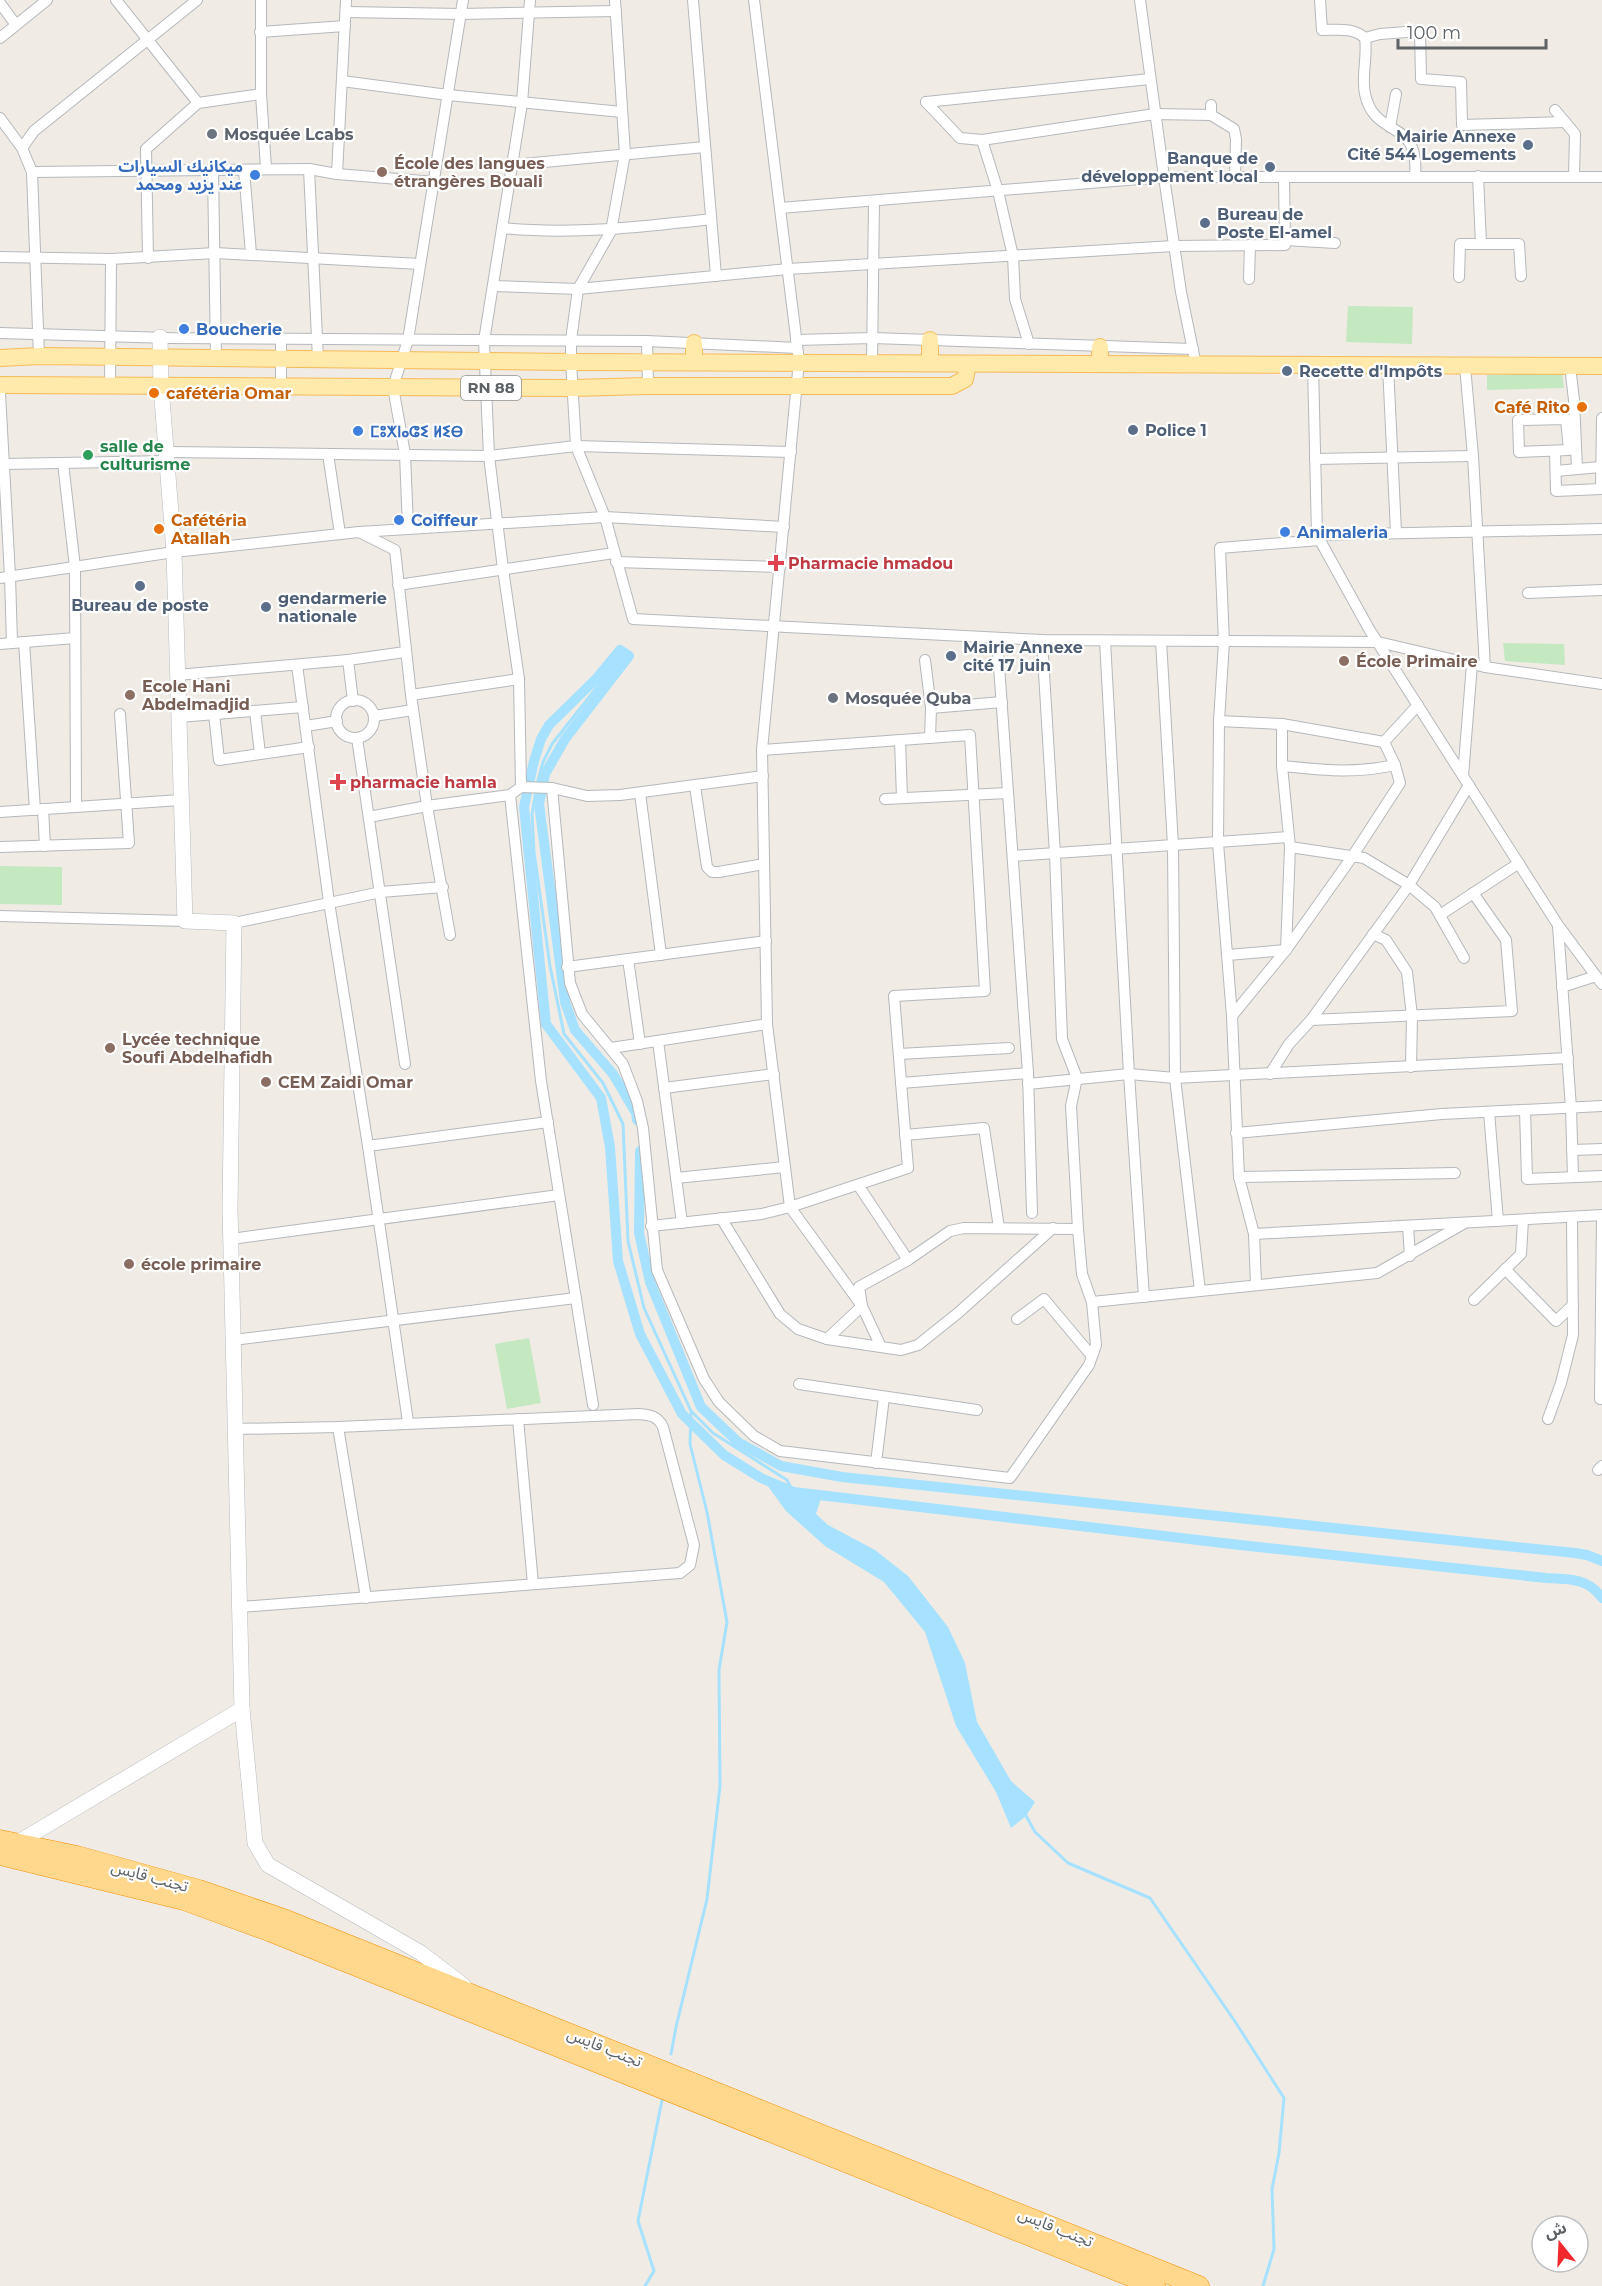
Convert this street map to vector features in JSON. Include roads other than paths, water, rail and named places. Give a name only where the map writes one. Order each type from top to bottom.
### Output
[{"type":"highway","name":"تجنب قايس","points":[[9,1842],[77,1856],[199,1890],[286,1920],[1199,2286]]},
{"type":"highway","name":"تجنب قايس","points":[[0,1854],[184,1900],[269,1931],[1155,2286]]},
{"type":"main road","points":[[930,340],[930,363]]},
{"type":"main road","points":[[694,343],[694,361]]},
{"type":"main road","points":[[1100,347],[1100,364]]},
{"type":"main road","points":[[0,358],[39,356],[571,362],[694,361],[797,350],[872,363],[1100,364],[1194,357],[1313,366],[1602,366]]},
{"type":"main road","name":"RN 88","points":[[0,385],[485,388],[952,386],[965,378],[968,364]]},
{"type":"street","points":[[0,38],[47,0]]},
{"type":"street","points":[[116,0],[198,103]]},
{"type":"street","points":[[22,148],[34,131],[197,0]]},
{"type":"street","points":[[261,0],[261,94],[266,168]]},
{"type":"street","points":[[338,174],[346,0]]},
{"type":"street","points":[[408,528],[405,454],[393,387],[408,340],[463,0]]},
{"type":"street","points":[[524,787],[519,679],[489,456],[484,340],[522,103],[530,0]]},
{"type":"street","points":[[693,0],[716,276]]},
{"type":"street","points":[[754,0],[797,350],[797,386],[762,750],[767,1024],[790,1207],[862,1306],[881,1347]]},
{"type":"street","points":[[0,333],[281,339],[647,341],[797,350],[873,338],[1100,347],[1194,357],[1174,246],[1140,0]]},
{"type":"street","points":[[1320,0],[1322,30],[1348,30],[1360,33],[1365,38],[1365,94],[1380,122],[1410,142],[1415,150],[1415,177]]},
{"type":"street","points":[[0,3],[16,25]]},
{"type":"street","points":[[346,12],[529,14],[615,6],[625,154],[611,231],[578,289],[571,340],[571,362],[576,446],[605,517],[633,619],[1042,640],[1378,642],[1485,667],[1602,684]]},
{"type":"street","points":[[260,32],[345,26]]},
{"type":"street","points":[[1365,38],[1380,33],[1420,31],[1421,79],[1461,81],[1462,125],[1565,122]]},
{"type":"street","points":[[1150,79],[926,102],[960,138],[982,140],[1155,114],[1211,110],[1234,129],[1235,177]]},
{"type":"street","points":[[342,81],[448,95],[622,112]]},
{"type":"street","points":[[148,258],[146,149],[198,103],[261,94]]},
{"type":"street","points":[[1390,127],[1396,94]]},
{"type":"street","points":[[1556,110],[1575,134],[1574,176]]},
{"type":"street","points":[[0,118],[22,148],[32,172],[39,356]]},
{"type":"street","points":[[982,140],[998,191],[1012,256],[1016,299],[1029,344]]},
{"type":"street","points":[[512,165],[705,147]]},
{"type":"street","points":[[32,172],[309,169],[338,174],[435,182]]},
{"type":"street","points":[[309,169],[318,359]]},
{"type":"street","points":[[244,170],[251,254]]},
{"type":"street","points":[[213,171],[216,358]]},
{"type":"street","points":[[1478,176],[1481,244]]},
{"type":"street","points":[[780,208],[1164,177],[1602,177]]},
{"type":"street","points":[[493,286],[578,289],[788,269],[1174,246],[1285,245],[1284,177]]},
{"type":"street","points":[[872,363],[874,201]]},
{"type":"street","points":[[502,228],[538,232],[611,231],[711,219]]},
{"type":"street","points":[[1285,240],[1335,243]]},
{"type":"street","points":[[1460,277],[1460,244],[1520,245],[1521,276]]},
{"type":"street","points":[[1249,279],[1250,245]]},
{"type":"street","points":[[0,257],[111,259],[215,253],[313,256],[420,264]]},
{"type":"street","points":[[110,386],[111,259]]},
{"type":"street","points":[[160,337],[161,386],[174,552],[184,921]]},
{"type":"street","points":[[281,339],[283,358],[281,386]]},
{"type":"street","points":[[647,341],[648,386]]},
{"type":"street","points":[[1313,366],[1319,538],[1378,642],[1558,925],[1599,980],[1562,987]]},
{"type":"street","points":[[1388,366],[1396,532]]},
{"type":"street","points":[[1465,366],[1473,456],[1485,667]]},
{"type":"street","points":[[1570,366],[1577,469]]},
{"type":"street","points":[[0,393],[5,577],[12,643]]},
{"type":"street","points":[[1555,452],[1556,491],[1601,489],[1602,418]]},
{"type":"street","points":[[1566,419],[1569,450],[1555,452],[1520,452],[1518,420],[1566,419]]},
{"type":"street","points":[[3,460],[63,463],[167,457],[328,453],[489,456],[576,446],[791,452]]},
{"type":"street","points":[[328,453],[340,534]]},
{"type":"street","points":[[1315,459],[1473,456]]},
{"type":"street","points":[[63,463],[75,567],[76,806]]},
{"type":"street","points":[[1556,471],[1600,467]]},
{"type":"street","points":[[5,577],[174,552],[408,528],[605,517],[784,527]]},
{"type":"street","points":[[1256,1284],[1254,1234],[1239,1178],[1232,1016],[1218,843],[1219,721],[1224,642],[1220,548],[1396,532],[1602,529]]},
{"type":"street","points":[[359,532],[395,550],[413,710],[450,935]]},
{"type":"street","points":[[398,585],[503,569],[615,558],[780,567]]},
{"type":"street","points":[[1528,593],[1602,590]]},
{"type":"street","points":[[0,644],[75,638]]},
{"type":"street","points":[[997,638],[1028,1079],[1032,1213]]},
{"type":"street","points":[[548,788],[570,983],[582,1014],[622,1064],[637,1101],[643,1128],[657,1269],[704,1379],[719,1402],[754,1436],[780,1451],[1010,1478],[1089,1365],[1096,1345],[1092,1302],[1082,1274],[1078,1229],[1071,1106],[1077,1078],[1062,1039],[1055,854],[1042,640]]},
{"type":"street","points":[[1105,641],[1144,1297]]},
{"type":"street","points":[[1161,641],[1173,845],[1175,1078],[1200,1291]]},
{"type":"street","points":[[24,642],[39,809],[45,846]]},
{"type":"street","points":[[177,675],[348,660],[405,652]]},
{"type":"street","points":[[348,660],[353,701]]},
{"type":"street","points":[[925,660],[931,708],[930,738]]},
{"type":"street","points":[[1270,1074],[1289,1044],[1311,1020],[1409,885],[1466,780],[1472,664]]},
{"type":"street","points":[[297,665],[329,902],[368,1146],[408,1422]]},
{"type":"street","points":[[411,695],[519,679]]},
{"type":"street","points":[[353,701],[368,705],[374,716],[368,733],[357,738],[344,734],[337,721],[342,706],[353,701]]},
{"type":"street","points":[[931,708],[1002,702]]},
{"type":"street","points":[[1384,742],[1418,705]]},
{"type":"street","points":[[179,717],[303,707]]},
{"type":"street","points":[[374,716],[413,710]]},
{"type":"street","points":[[255,711],[260,754]]},
{"type":"street","points":[[0,847],[129,843],[120,714]]},
{"type":"street","points":[[214,714],[219,760],[309,747]]},
{"type":"street","points":[[306,726],[337,721]]},
{"type":"street","points":[[1219,721],[1282,724],[1384,742]]},
{"type":"street","points":[[1282,724],[1282,766],[1289,842],[1286,950]]},
{"type":"street","points":[[651,1226],[762,1214],[908,1168],[894,996],[986,991],[970,735],[762,750]]},
{"type":"street","points":[[357,738],[405,1064]]},
{"type":"street","points":[[900,740],[902,798]]},
{"type":"street","points":[[1232,1016],[1286,950],[1352,857],[1400,783],[1395,765],[1384,742]]},
{"type":"street","points":[[1282,766],[1349,772],[1370,771],[1395,765]]},
{"type":"street","points":[[369,817],[427,806],[510,795],[524,787],[548,788],[587,796],[640,793],[763,776]]},
{"type":"street","points":[[695,786],[707,867],[712,872],[719,872],[764,864]]},
{"type":"street","points":[[640,793],[661,955]]},
{"type":"street","points":[[885,799],[1008,793]]},
{"type":"street","points":[[510,795],[541,1082],[593,1405]]},
{"type":"street","points":[[0,813],[126,802],[181,800]]},
{"type":"street","points":[[1013,856],[1173,845],[1289,842],[1364,858],[1409,885],[1435,908],[1464,958]]},
{"type":"street","points":[[1440,915],[1519,863]]},
{"type":"street","points":[[0,916],[234,923],[381,892],[443,888]]},
{"type":"street","points":[[1311,1020],[1512,1011],[1506,940],[1473,893]]},
{"type":"street","points":[[234,923],[231,1239],[235,1429],[242,1709],[255,1843],[268,1865],[421,1953],[476,1995]]},
{"type":"street","points":[[1558,925],[1571,1108],[1573,1177]]},
{"type":"street","points":[[1373,934],[1386,940],[1407,972],[1412,1016],[1411,1067]]},
{"type":"street","points":[[567,967],[766,940]]},
{"type":"street","points":[[1228,955],[1286,950]]},
{"type":"street","points":[[628,959],[640,1044]]},
{"type":"street","points":[[611,1048],[767,1024]]},
{"type":"street","points":[[658,1041],[682,1223]]},
{"type":"street","points":[[899,1054],[1009,1048]]},
{"type":"street","points":[[901,1083],[1077,1078],[1129,1074],[1175,1078],[1568,1058]]},
{"type":"street","points":[[664,1088],[774,1074]]},
{"type":"street","points":[[1236,1133],[1442,1114],[1602,1106]]},
{"type":"street","points":[[1525,1110],[1527,1179],[1602,1176]]},
{"type":"street","points":[[1489,1112],[1498,1221]]},
{"type":"street","points":[[368,1146],[548,1122]]},
{"type":"street","points":[[905,1135],[984,1128],[999,1228]]},
{"type":"street","points":[[1572,1150],[1602,1149]]},
{"type":"street","points":[[676,1178],[785,1167]]},
{"type":"street","points":[[1239,1178],[1455,1173]]},
{"type":"street","points":[[858,1185],[908,1260]]},
{"type":"street","points":[[231,1239],[559,1195]]},
{"type":"street","points":[[1254,1234],[1602,1215],[1600,1399],[1602,1399]]},
{"type":"street","points":[[1548,1419],[1561,1383],[1573,1335],[1572,1217]]},
{"type":"street","points":[[721,1218],[780,1314],[798,1329],[827,1339],[901,1350],[918,1345],[958,1313],[1053,1228]]},
{"type":"street","points":[[1474,1300],[1521,1254],[1523,1220]]},
{"type":"street","points":[[1092,1302],[1377,1273],[1466,1222]]},
{"type":"street","points":[[1408,1226],[1410,1256]]},
{"type":"street","points":[[862,1306],[859,1287],[908,1260],[958,1228],[1078,1229]]},
{"type":"street","points":[[1506,1269],[1556,1322],[1573,1305]]},
{"type":"street","points":[[233,1340],[576,1298]]},
{"type":"street","points":[[1017,1319],[1044,1299],[1091,1355]]},
{"type":"street","points":[[827,1339],[862,1306]]},
{"type":"street","points":[[799,1384],[977,1410]]},
{"type":"street","points":[[876,1463],[884,1396]]},
{"type":"street","points":[[235,1429],[652,1415],[660,1420],[694,1545],[690,1564],[680,1573],[240,1607]]},
{"type":"street","points":[[518,1419],[533,1584]]},
{"type":"street","points":[[338,1427],[366,1598]]},
{"type":"street","points":[[9,1842],[242,1709]]},
{"type":"water","points":[[762,1478],[794,1492],[822,1495],[816,1514],[828,1525],[875,1550],[908,1576],[948,1627],[965,1663],[977,1722],[1011,1781],[1035,1802],[1026,1816],[1011,1828],[996,1792],[956,1726],[925,1632],[884,1582],[825,1546],[786,1511]]},
{"type":"waterway","points":[[637,1120],[636,1113],[613,1074],[575,1030],[565,1002],[539,804],[545,774],[565,739],[629,656],[620,650],[597,678],[549,725],[541,739],[534,761],[524,807],[546,1024],[601,1098],[610,1147],[618,1261],[640,1334],[682,1414],[724,1455],[761,1478],[794,1492],[1240,1545],[1570,1579],[1591,1587],[1602,1598]]},
{"type":"waterway","points":[[537,784],[543,762],[552,744],[621,657]]},
{"type":"waterway","points":[[536,790],[532,814],[534,852],[550,966],[564,1034],[603,1083],[623,1124],[628,1241],[644,1308],[691,1411],[713,1433],[787,1480],[794,1494]]},
{"type":"waterway","points":[[640,1151],[639,1233],[650,1282],[701,1407],[738,1442],[781,1466],[842,1477],[1575,1553],[1602,1561]]},
{"type":"waterway","points":[[671,2054],[707,1899],[720,1786],[719,1670],[727,1622],[707,1512],[690,1444],[691,1411]]},
{"type":"waterway","points":[[1025,1814],[1035,1832],[1068,1863],[1150,1898],[1234,2020],[1284,2098],[1279,2153],[1272,2189],[1274,2249],[1263,2286]]},
{"type":"waterway","points":[[645,2286],[654,2271],[638,2221],[662,2100]]},
{"type":"place","name":"Mosquée Lcabs","points":[[212,134]]},
{"type":"place","name":"Mairie Annexe Cité 544 Logements","points":[[1528,145]]},
{"type":"place","name":"Banque de développement local","points":[[1270,167]]},
{"type":"place","name":"École des langues étrangères Bouali","points":[[382,172]]},
{"type":"place","name":"ميكانيك السيارات عند يزيد ومحمد","points":[[255,175]]},
{"type":"place","name":"Bureau de Poste El-amel","points":[[1205,223]]},
{"type":"place","name":"Boucherie","points":[[184,329]]},
{"type":"place","name":"Recette d'Impôts","points":[[1287,371]]},
{"type":"place","name":"cafétéria Omar","points":[[154,393]]},
{"type":"place","name":"Café Rito","points":[[1582,407]]},
{"type":"place","name":"Police 1","points":[[1133,430]]},
{"type":"place","name":"ⵎⵓⵅⵏⴰⵛⵉ ⵍⵉⴱ","points":[[358,431]]},
{"type":"place","name":"salle de culturisme","points":[[88,455]]},
{"type":"place","name":"Coiffeur","points":[[399,520]]},
{"type":"place","name":"Cafétéria Atallah","points":[[159,529]]},
{"type":"place","name":"Animaleria","points":[[1285,532]]},
{"type":"place","name":"Pharmacie hmadou","points":[[776,563]]},
{"type":"place","name":"Bureau de poste","points":[[140,586]]},
{"type":"place","name":"gendarmerie nationale","points":[[266,607]]},
{"type":"place","name":"Mairie Annexe cité 17 juin","points":[[951,656]]},
{"type":"place","name":"École Primaire","points":[[1344,661]]},
{"type":"place","name":"Ecole Hani Abdelmadjid","points":[[130,695]]},
{"type":"place","name":"Mosquée Quba","points":[[833,698]]},
{"type":"place","name":"pharmacie hamla","points":[[338,782]]},
{"type":"place","name":"Lycée technique Soufi Abdelhafidh","points":[[110,1048]]},
{"type":"place","name":"CEM Zaidi Omar","points":[[266,1082]]},
{"type":"place","name":"école primaire","points":[[129,1264]]}]
